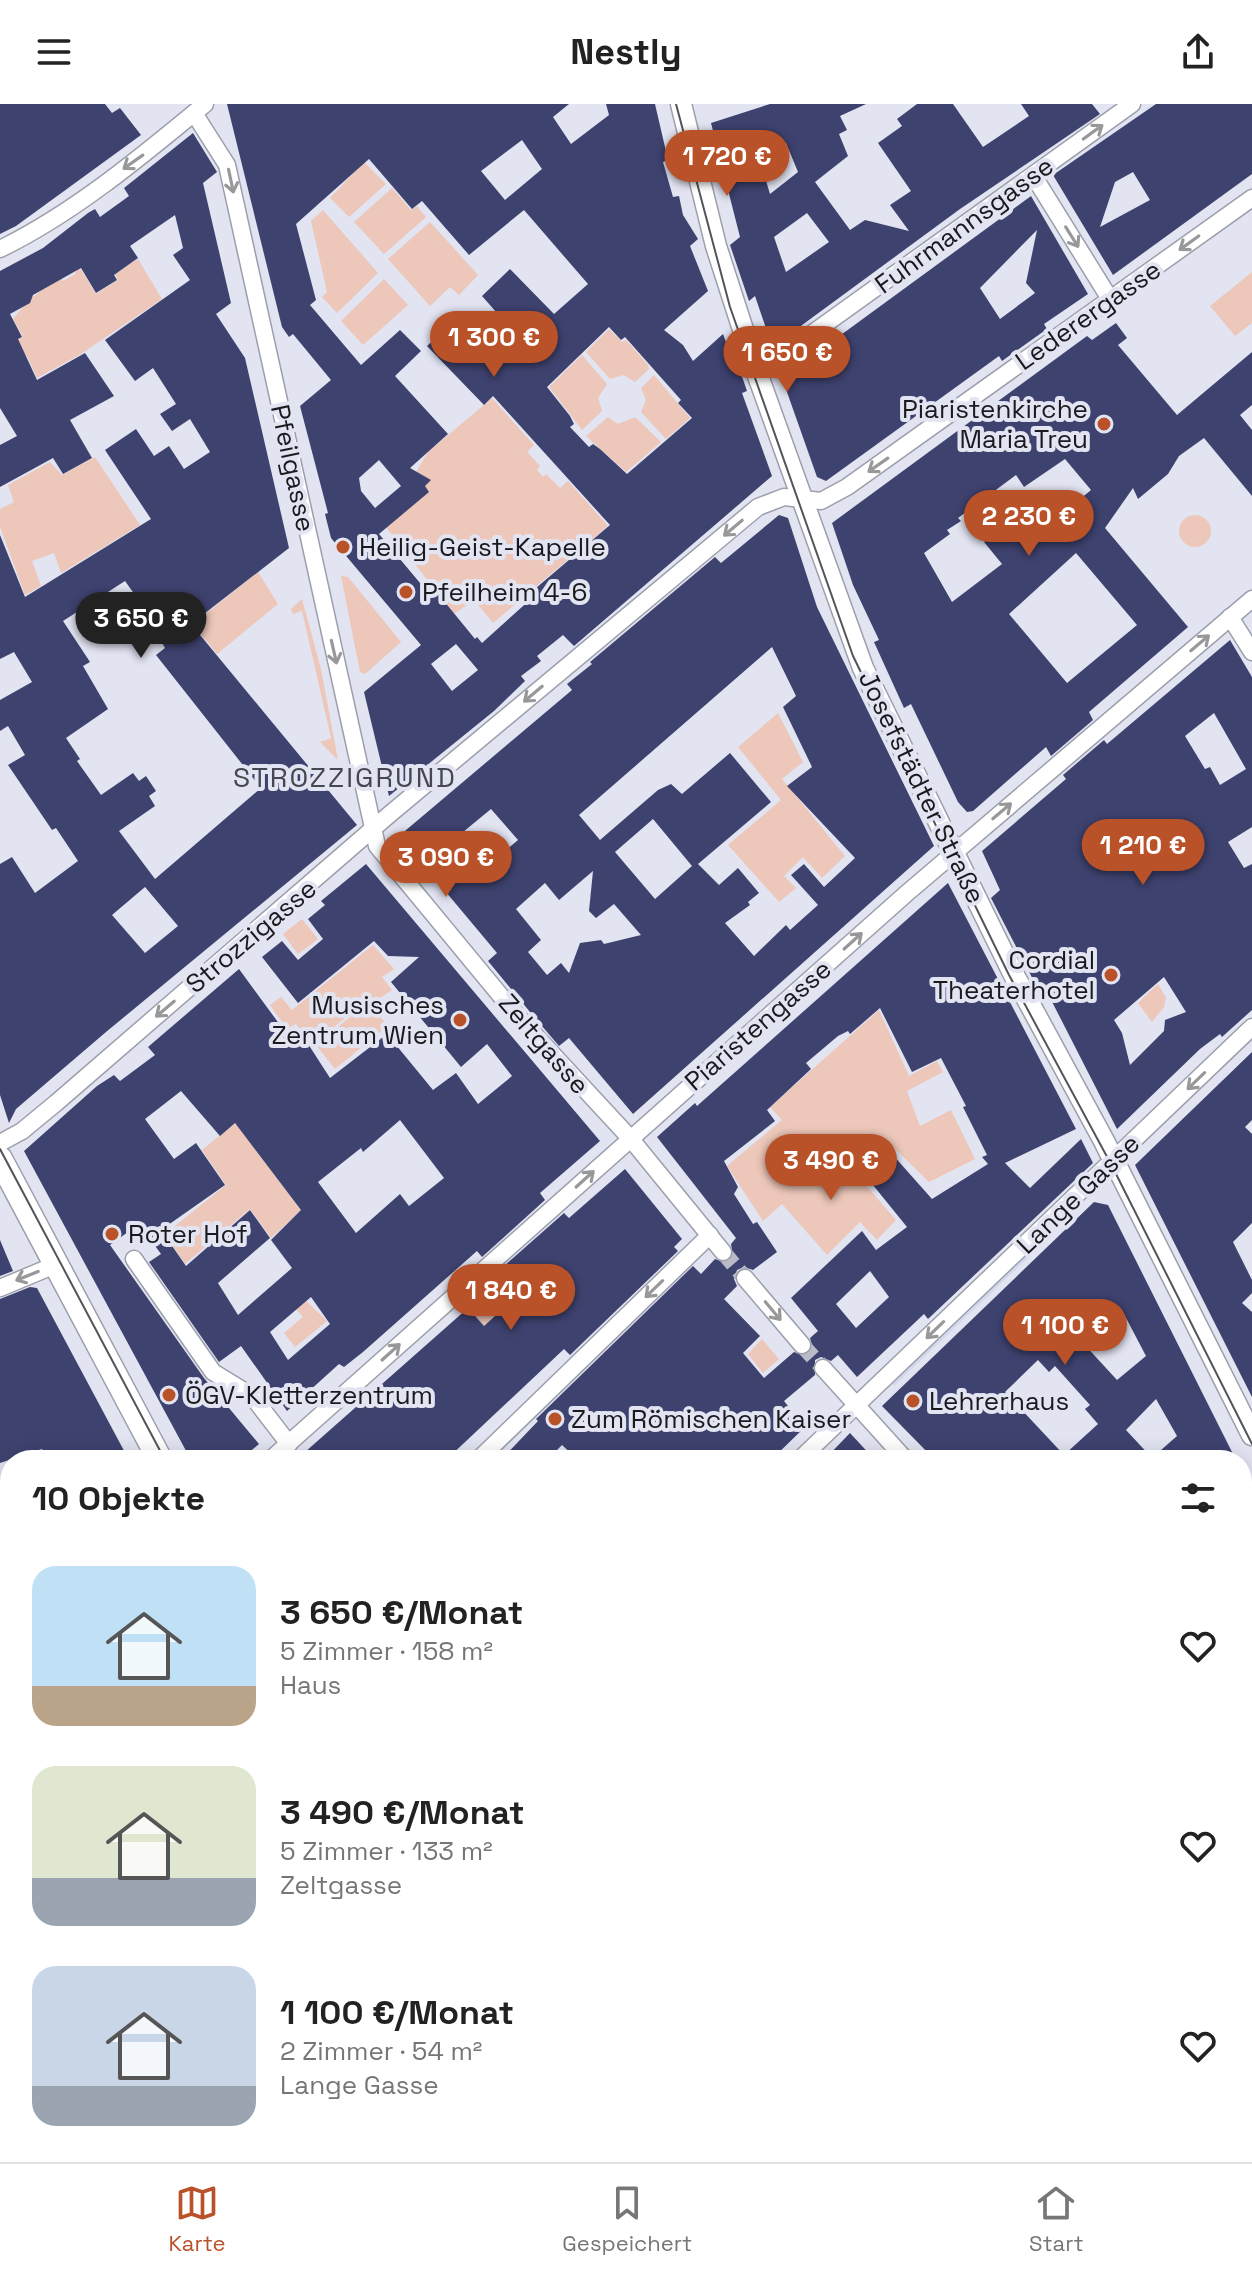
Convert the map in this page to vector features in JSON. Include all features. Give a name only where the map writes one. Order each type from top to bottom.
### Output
[{"type":"main road","points":[[0,1159],[155,1450]]},
{"type":"street","name":"Fuhrmannsgasse","points":[[757,373],[1132,104]]},
{"type":"street","name":"Josefstädter Straße","points":[[683,105],[716,246],[757,373],[863,668],[1014,975],[1114,1160],[1252,1435]]},
{"type":"street","points":[[0,249],[26,236],[121,170],[200,108]]},
{"type":"street","name":"Pfeilgasse","points":[[200,108],[227,165],[372,832]]},
{"type":"street","points":[[1033,175],[1110,299]]},
{"type":"street","name":"Lederergasse","points":[[801,499],[821,501],[847,487],[1252,198]]},
{"type":"street","name":"Strozzigasse","points":[[0,1143],[33,1122],[758,507],[784,497],[801,499]]},
{"type":"street","name":"Piaristengasse","points":[[282,1450],[954,852],[1252,599]]},
{"type":"street","points":[[1230,617],[1252,652]]},
{"type":"street","name":"Zeltgasse","points":[[372,832],[378,849],[519,1018],[630,1138],[723,1252]]},
{"type":"street","name":"Lange Gasse","points":[[809,1450],[1252,1027]]},
{"type":"street","points":[[488,1450],[710,1235]]},
{"type":"street","points":[[134,1259],[213,1372],[252,1396],[289,1444]]},
{"type":"street","points":[[0,1288],[55,1265]]},
{"type":"street","points":[[745,1278],[802,1345]]},
{"type":"street","points":[[823,1368],[897,1450]]},
{"type":"shaded area","points":[[364,162],[386,184],[349,217],[330,198]]},
{"type":"shaded area","points":[[392,188],[411,210],[417,206],[426,217],[384,254],[354,222]]},
{"type":"shaded area","points":[[323,210],[378,273],[337,313],[322,297],[327,292],[311,221]]},
{"type":"shaded area","points":[[430,222],[478,275],[459,295],[450,287],[430,306],[388,259]]},
{"type":"shaded area","points":[[138,259],[162,299],[81,354],[37,378],[27,356],[9,364],[3,349],[23,337],[13,319],[40,291],[60,277],[63,281],[75,274],[78,265],[96,294],[118,280],[115,274]]},
{"type":"shaded area","points":[[1252,272],[1252,323],[1235,336],[1210,306]]},
{"type":"shaded area","points":[[384,279],[408,305],[363,345],[341,321]]},
{"type":"shaded area","points":[[609,329],[622,342],[626,340],[648,365],[649,369],[635,382],[624,375],[610,379],[586,352]]},
{"type":"shaded area","points":[[582,355],[607,384],[598,398],[602,411],[582,430],[549,387]]},
{"type":"shaded area","points":[[654,375],[690,418],[666,439],[641,412],[646,400],[641,388]]},
{"type":"shaded area","points":[[492,398],[534,445],[527,452],[540,466],[537,470],[543,477],[546,474],[560,488],[568,481],[608,526],[493,623],[474,600],[454,614],[385,526],[428,492],[425,486],[428,483],[414,475],[428,452]]},
{"type":"shaded area","points":[[608,417],[618,424],[635,417],[661,442],[626,472],[586,436]]},
{"type":"shaded area","points":[[95,457],[140,525],[61,573],[54,553],[32,561],[41,586],[25,595],[0,527],[0,509],[14,502],[8,485],[50,462],[62,475]]},
{"type":"shaded area","points":[[1195,515],[1206,520],[1211,531],[1206,542],[1195,547],[1184,542],[1179,531],[1184,520]]},
{"type":"shaded area","points":[[258,572],[278,604],[217,654],[189,620],[198,614],[202,617]]},
{"type":"shaded area","points":[[341,576],[348,577],[401,642],[365,674],[360,672]]},
{"type":"shaded area","points":[[302,599],[321,669],[338,760],[320,742],[331,738],[302,611],[293,614],[291,609]]},
{"type":"shaded area","points":[[778,713],[803,762],[782,779],[845,856],[822,878],[803,857],[784,876],[796,888],[779,902],[728,845],[781,800],[738,747]]},
{"type":"shaded area","points":[[302,919],[318,939],[298,954],[283,934]]},
{"type":"shaded area","points":[[373,945],[394,969],[382,977],[392,990],[374,1002],[369,998],[312,1045],[296,1024],[287,1029],[270,1005],[281,997],[292,1010]]},
{"type":"shaded area","points":[[1158,984],[1166,998],[1164,1007],[1152,1022],[1138,1003]]},
{"type":"shaded area","points":[[368,1002],[388,1026],[335,1069],[316,1045]]},
{"type":"shaded area","points":[[879,1010],[909,1076],[937,1061],[943,1072],[907,1091],[920,1126],[951,1110],[975,1159],[929,1182],[883,1137],[851,1168],[896,1220],[877,1240],[860,1222],[827,1255],[782,1204],[763,1221],[727,1166],[782,1120],[770,1107]]},
{"type":"shaded area","points":[[235,1123],[301,1210],[271,1238],[250,1209],[185,1264],[165,1234],[226,1185],[202,1150]]},
{"type":"shaded area","points":[[1065,1195],[1078,1210],[894,1386],[880,1371]]},
{"type":"shaded area","points":[[502,1279],[517,1297],[484,1326],[468,1308]]},
{"type":"shaded area","points":[[306,1301],[327,1321],[295,1347],[284,1333],[303,1317],[296,1309]]},
{"type":"shaded area","points":[[762,1339],[779,1359],[763,1373],[748,1354]]},
{"type":"building","points":[[0,104],[105,104],[112,113],[120,108],[141,135],[16,226],[0,234]]},
{"type":"building","points":[[227,104],[569,104],[553,117],[571,144],[609,115],[606,104],[655,104],[668,160],[663,162],[673,197],[679,196],[683,215],[698,239],[690,246],[708,291],[664,330],[683,345],[693,361],[723,334],[732,358],[735,356],[747,391],[742,393],[772,476],[574,646],[563,635],[537,656],[541,661],[521,676],[525,681],[494,711],[389,796],[364,692],[421,645],[331,538],[325,514],[328,513],[300,406],[331,380],[293,334],[289,337],[282,327]],"holes":[[[522,140],[542,169],[505,200],[481,171]],[[369,159],[412,209],[422,201],[469,255],[524,210],[588,284],[554,314],[510,269],[482,296],[497,313],[474,336],[457,319],[427,346],[484,405],[493,396],[610,525],[529,594],[532,598],[482,643],[477,637],[475,639],[426,579],[420,583],[379,534],[429,492],[425,486],[431,480],[410,468],[448,434],[395,376],[421,351],[400,330],[361,365],[310,305],[316,300],[296,224]],[[609,327],[621,340],[625,337],[681,400],[678,403],[692,418],[627,474],[593,444],[589,447],[570,427],[574,424],[570,416],[547,387]],[[379,460],[401,486],[375,508],[361,491],[359,478]],[[456,644],[478,670],[452,691],[431,664]]]},
{"type":"building","points":[[770,104],[866,104],[840,116],[847,130],[839,134],[848,156],[815,182],[850,230],[865,220],[909,231],[890,205],[911,191],[878,143],[902,126],[897,119],[917,104],[953,104],[983,147],[1029,116],[1021,104],[1092,104],[1100,114],[960,209],[779,342],[770,340],[755,296],[749,301],[730,245],[740,237],[711,123]],"holes":[[[786,143],[798,172],[770,194],[761,164]],[[807,213],[829,242],[786,272],[774,237]]]},
{"type":"building","points":[[1156,104],[1252,104],[1252,174],[1113,275],[1053,175]],"holes":[[[1133,172],[1150,200],[1100,227],[1115,182]]]},
{"type":"building","points":[[193,133],[217,172],[203,183],[231,303],[216,314],[245,358],[289,548],[191,624],[357,825],[16,1109],[9,1123],[0,1095],[0,864],[12,857],[35,893],[78,861],[56,828],[52,830],[8,765],[25,755],[8,726],[0,731],[0,700],[32,682],[14,652],[0,659],[0,535],[25,597],[151,519],[105,450],[136,429],[154,456],[169,446],[184,469],[210,452],[190,419],[172,431],[160,414],[176,404],[153,368],[135,381],[105,340],[190,280],[173,255],[183,248],[175,215],[130,246],[138,258],[114,275],[117,280],[96,293],[81,268],[33,295],[30,303],[10,314],[37,380],[85,353],[114,396],[70,420],[92,458],[63,474],[53,458],[0,487],[0,445],[17,436],[0,408],[0,271],[43,248],[95,209],[100,217],[129,196],[124,188]],"holes":[[[125,581],[158,627],[155,630],[165,648],[156,655],[261,788],[155,879],[119,831],[155,806],[149,796],[156,791],[146,776],[139,781],[133,773],[101,795],[77,761],[80,759],[66,738],[108,709],[83,666],[90,662],[63,621]],[[145,887],[178,926],[145,953],[112,915]]]},
{"type":"building","points":[[1031,196],[1088,294],[1044,324],[1047,329],[1002,361],[999,356],[826,481],[817,477],[782,378]],"holes":[[[1037,230],[1026,283],[1035,293],[1000,319],[980,288]]]},
{"type":"building","points":[[1116,323],[1127,338],[1118,345],[1177,415],[1252,352],[1252,405],[1240,415],[1252,430],[1252,496],[1204,438],[1179,456],[1168,474],[1138,499],[1133,488],[1105,528],[1188,627],[1089,712],[1093,720],[1051,756],[1046,747],[973,811],[967,812],[958,802],[911,704],[904,708],[874,642],[879,640],[853,585],[832,523],[1087,336],[1092,340]],"holes":[[[1065,459],[1091,490],[1030,541],[1010,522],[984,542],[1002,564],[952,602],[924,553],[950,534],[947,530],[961,521],[958,518],[1016,475],[1024,487]],[[1076,553],[1137,625],[1067,683],[1009,614]]]},
{"type":"building","points":[[779,515],[788,518],[817,607],[934,846],[633,1114],[569,1038],[559,1046],[530,1012],[488,961],[497,953],[399,836],[572,690],[567,684],[592,664],[590,662],[715,557],[721,563]],"holes":[[[772,647],[796,696],[783,707],[812,767],[787,786],[855,858],[824,887],[804,864],[791,875],[818,905],[790,930],[786,925],[754,956],[725,923],[750,905],[748,902],[759,893],[738,868],[719,885],[698,864],[771,802],[730,753],[682,794],[671,784],[658,790],[600,840],[579,815]],[[491,809],[518,840],[484,869],[457,837]],[[653,819],[692,866],[655,899],[615,852]],[[593,871],[589,911],[596,918],[614,904],[641,935],[604,944],[601,940],[580,943],[569,973],[561,963],[547,975],[528,952],[541,940],[516,909],[545,883],[559,900]]]},
{"type":"building","points":[[1230,640],[1252,677],[1252,827],[1228,842],[1244,868],[1252,864],[1252,1010],[1222,1037],[1220,1034],[1200,1049],[1117,1129],[1046,990],[1041,995],[991,898],[1000,890],[982,851],[1066,779],[1063,775],[1104,740],[1107,744]],"holes":[[[1214,713],[1246,769],[1220,785],[1210,767],[1205,769],[1185,736]],[[1164,977],[1186,1012],[1165,1020],[1164,1031],[1130,1065],[1122,1033],[1114,1020]]]},
{"type":"building","points":[[366,864],[600,1141],[540,1193],[545,1200],[482,1257],[477,1251],[363,1352],[344,1367],[339,1364],[287,1411],[241,1346],[219,1362],[149,1262],[161,1254],[139,1224],[110,1245],[204,1378],[259,1444],[252,1450],[186,1450],[24,1151],[97,1086],[114,1075],[120,1081],[155,1055],[148,1047],[239,969],[291,1040],[301,1033],[330,1078],[387,1034],[433,1090],[456,1073],[478,1104],[512,1076],[487,1044],[461,1067],[391,982],[419,957],[388,956],[374,941],[298,1003],[262,957],[282,941],[298,960],[323,939],[308,919],[325,905],[321,901]],"holes":[[[181,1091],[220,1136],[235,1123],[301,1210],[271,1240],[292,1268],[238,1315],[218,1283],[270,1238],[250,1210],[186,1266],[161,1230],[225,1185],[196,1143],[174,1159],[145,1119]],[[400,1120],[444,1178],[409,1206],[400,1194],[356,1233],[318,1182],[361,1148],[363,1152]],[[311,1297],[330,1324],[288,1360],[270,1332]]]},
{"type":"building","points":[[948,883],[1076,1129],[1005,1163],[1030,1188],[1081,1139],[1093,1163],[928,1319],[924,1314],[857,1377],[838,1355],[831,1361],[821,1357],[815,1360],[815,1375],[784,1401],[805,1427],[781,1450],[567,1450],[562,1445],[557,1450],[510,1450],[538,1421],[536,1419],[693,1266],[701,1274],[715,1259],[726,1263],[733,1257],[731,1244],[736,1238],[657,1137],[695,1103],[697,1106]],"holes":[[[880,1008],[912,1072],[941,1058],[966,1106],[963,1107],[987,1155],[982,1157],[988,1164],[932,1199],[884,1145],[860,1169],[907,1227],[876,1250],[862,1231],[791,1298],[818,1331],[810,1338],[813,1348],[805,1356],[794,1352],[764,1378],[743,1353],[760,1336],[724,1299],[737,1286],[734,1279],[737,1270],[744,1267],[753,1270],[777,1252],[757,1222],[753,1224],[734,1194],[738,1187],[724,1161],[775,1121],[767,1110],[811,1069],[806,1063],[838,1036],[848,1031],[850,1034]],[[870,1271],[889,1297],[856,1328],[836,1304]]]},
{"type":"building","points":[[1252,1052],[1252,1120],[1245,1127],[1252,1134],[1252,1223],[1233,1242],[1252,1280],[1252,1293],[1242,1303],[1252,1312],[1252,1397],[1135,1165]]},
{"type":"building","points":[[625,1169],[682,1239],[674,1247],[678,1251],[570,1355],[564,1349],[457,1450],[307,1450],[468,1308],[484,1326],[516,1297],[496,1273],[564,1213],[569,1218]]},
{"type":"building","points":[[1094,1202],[1108,1205],[1231,1450],[1161,1450],[1177,1436],[1156,1399],[1126,1430],[1145,1450],[1069,1450],[1098,1424],[1085,1409],[1090,1405],[1055,1366],[1049,1372],[1038,1360],[1005,1392],[1059,1450],[925,1450],[882,1406]],"holes":[[[1125,1316],[1146,1356],[1117,1380],[1083,1343]]]},
{"type":"building","points":[[0,1240],[13,1271],[0,1276]]},
{"type":"building","points":[[30,1287],[37,1288],[124,1450],[0,1450],[0,1299]]},
{"type":"building","points":[[850,1433],[866,1450],[834,1450]]},
{"type":"tunnel","points":[[723,1252],[745,1278]]},
{"type":"tunnel","points":[[802,1345],[823,1368]]},
{"type":"tram line","points":[[676,104],[730,307],[853,656],[1009,975],[1112,1166],[1252,1444]]},
{"type":"tram line","points":[[0,1149],[160,1450]]},
{"type":"place","name":"Piaristenkirche Maria Treu","points":[[1104,424]]},
{"type":"place","name":"Heilig-Geist-Kapelle","points":[[343,547]]},
{"type":"place","name":"Pfeilheim 4-6","points":[[406,592]]},
{"type":"place","name":"Cordial Theaterhotel","points":[[1111,975]]},
{"type":"place","name":"Musisches Zentrum Wien","points":[[460,1020]]},
{"type":"place","name":"Roter Hof","points":[[112,1234]]},
{"type":"place","name":"ÖGV-Kletterzentrum","points":[[169,1395]]},
{"type":"place","name":"Lehrerhaus","points":[[913,1401]]},
{"type":"place","name":"Zum Römischen Kaiser","points":[[555,1419]]},
{"type":"district","name":"STROZZIGRUND","points":[[345,777]]}]
